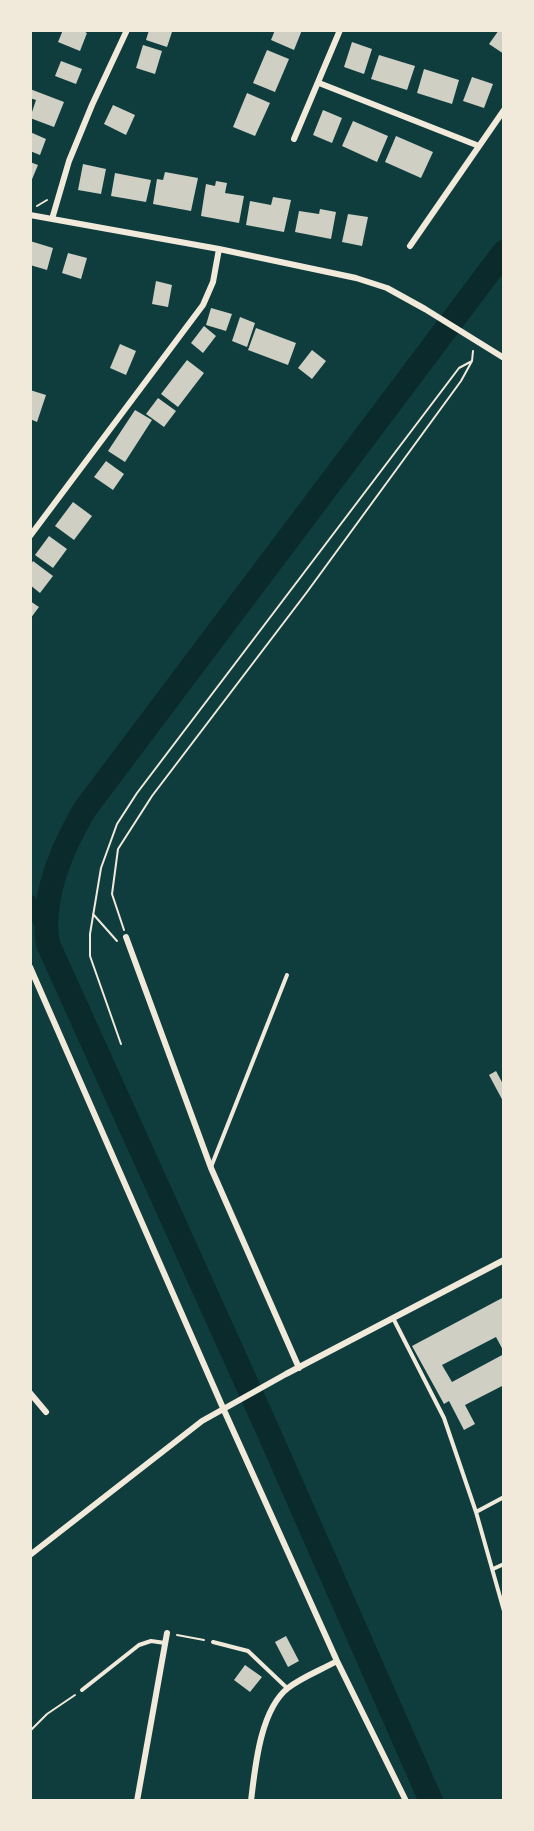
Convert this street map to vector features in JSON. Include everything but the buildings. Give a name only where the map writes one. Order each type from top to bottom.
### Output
[{"type":"street","points":[[52,219],[69,161],[127,30]]},
{"type":"street","points":[[294,139],[340,30]]},
{"type":"street","points":[[319,84],[479,146]]},
{"type":"street","points":[[410,246],[443,195],[504,110]]},
{"type":"street","points":[[30,215],[219,249],[357,278],[387,288],[504,358]]},
{"type":"street","points":[[30,536],[202,305],[213,282],[219,249]]},
{"type":"street","points":[[126,937],[211,1168],[299,1368]]},
{"type":"street","points":[[30,966],[223,1408],[337,1661],[406,1801]]},
{"type":"street","points":[[30,1555],[181,1436],[223,1408],[504,1260]]},
{"type":"street","points":[[30,1393],[46,1412]]},
{"type":"street","points":[[137,1801],[167,1634]]},
{"type":"street","points":[[251,1801],[263,1730],[278,1699],[288,1688],[337,1661]]},
{"type":"lane","points":[[211,1168],[287,975]]},
{"type":"lane","points":[[393,1318],[444,1418],[476,1512],[504,1611]]},
{"type":"lane","points":[[476,1512],[504,1497]]},
{"type":"lane","points":[[493,1569],[504,1564]]},
{"type":"lane","points":[[82,1690],[139,1646],[151,1641],[165,1643]]},
{"type":"lane","points":[[213,1642],[248,1651],[288,1688]]},
{"type":"path","points":[[126,937],[112,894],[118,849],[152,796],[307,592],[461,381],[472,361],[474,339]]},
{"type":"path","points":[[121,1044],[90,956],[90,934],[101,868],[117,824],[137,793],[459,368],[472,361]]},
{"type":"path","points":[[93,914],[121,947]]},
{"type":"path","points":[[167,1634],[213,1642]]},
{"type":"path","points":[[30,1731],[47,1714],[82,1690]]},
{"type":"waterway","points":[[431,1801],[265,1424],[48,944],[46,926],[50,891],[55,874],[68,840],[85,809],[504,252]]},
{"type":"waterway","points":[[30,902],[46,933]]}]
